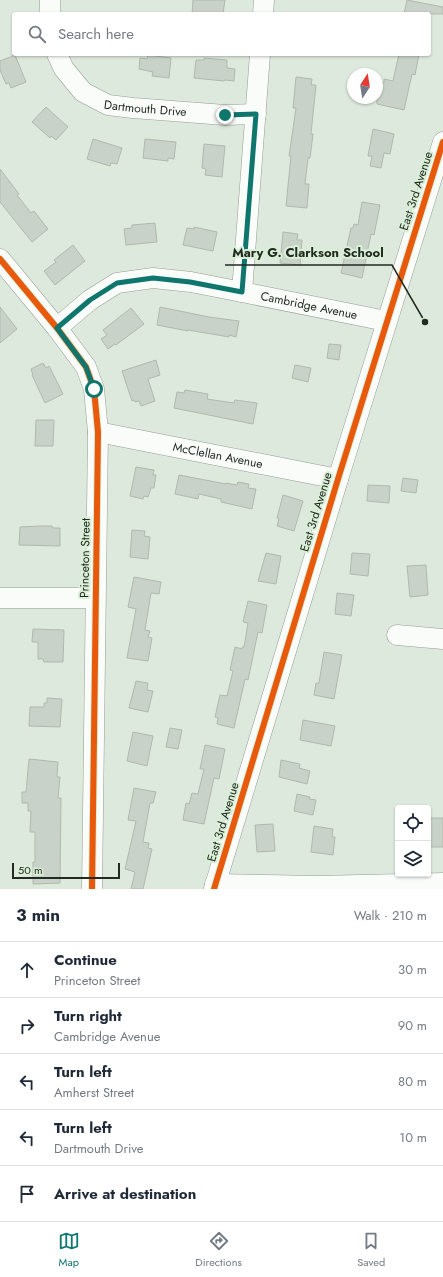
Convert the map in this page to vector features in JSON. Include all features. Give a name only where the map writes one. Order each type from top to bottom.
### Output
[{"type":"street","points":[[50,0],[50,12]]},
{"type":"street","points":[[263,12],[264,0]]},
{"type":"street","name":"Dartmouth Drive","points":[[58,56],[64,69],[84,92],[108,105],[225,115],[256,114]]},
{"type":"street","points":[[242,292],[260,56]]},
{"type":"street","name":"East 3rd Avenue","points":[[214,887],[386,321],[443,142]]},
{"type":"street","name":"Princeton Street","points":[[2,266],[57,328],[86,367],[94,389],[98,432],[92,889]]},
{"type":"street","name":"Cambridge Avenue","points":[[57,328],[90,300],[117,283],[153,278],[190,282],[386,321]]},
{"type":"street","name":"McClellan Avenue","points":[[98,432],[338,479]]},
{"type":"street","points":[[0,598],[95,598]]},
{"type":"street","points":[[397,636],[443,639]]},
{"type":"street","points":[[214,887],[373,887],[443,883]]},
{"type":"building","points":[[193,0],[225,0],[223,12],[192,12]]},
{"type":"building","points":[[407,0],[443,7],[443,14],[431,14],[431,12],[404,12]]},
{"type":"building","points":[[15,56],[26,82],[11,88],[9,83],[6,84],[0,70],[0,61]]},
{"type":"building","points":[[148,56],[171,58],[169,78],[152,76],[153,72],[139,69],[140,58],[147,59]]},
{"type":"building","points":[[399,56],[419,56],[415,75],[412,74],[404,110],[377,104],[383,104],[384,79],[393,81]]},
{"type":"building","points":[[204,58],[227,60],[227,68],[235,69],[234,81],[194,78],[196,60],[204,60]]},
{"type":"building","points":[[296,77],[312,79],[311,85],[316,85],[311,134],[313,134],[305,184],[309,184],[307,208],[286,206],[291,156],[289,156],[296,108],[293,108]]},
{"type":"building","points":[[46,107],[68,127],[56,140],[51,136],[50,138],[32,122]]},
{"type":"building","points":[[373,129],[394,134],[390,154],[384,153],[381,168],[370,166],[372,156],[368,156]]},
{"type":"building","points":[[93,139],[122,148],[117,164],[111,163],[110,166],[87,159]]},
{"type":"building","points":[[145,139],[176,142],[174,159],[168,158],[168,161],[143,158]]},
{"type":"building","points":[[204,144],[225,146],[222,177],[205,175],[206,169],[202,168]]},
{"type":"building","points":[[0,169],[31,213],[34,211],[48,229],[32,242],[0,202]]},
{"type":"building","points":[[362,202],[380,205],[374,235],[371,234],[362,278],[341,273],[351,228],[353,228],[354,224],[358,225]]},
{"type":"building","points":[[155,223],[157,242],[126,245],[124,229],[132,228],[132,225]]},
{"type":"building","points":[[194,227],[217,232],[213,251],[183,245],[187,228],[194,229]]},
{"type":"building","points":[[283,232],[298,234],[297,240],[302,240],[300,265],[280,263]]},
{"type":"building","points":[[73,245],[85,261],[55,285],[44,271],[56,262],[54,260]]},
{"type":"building","points":[[0,307],[17,329],[0,343]]},
{"type":"building","points":[[160,307],[209,317],[239,321],[236,337],[188,331],[157,325]]},
{"type":"building","points":[[131,308],[144,324],[116,345],[115,344],[108,349],[101,339],[107,335],[103,330]]},
{"type":"building","points":[[329,344],[341,345],[339,360],[327,358]]},
{"type":"building","points":[[156,360],[160,375],[148,379],[155,401],[141,406],[139,401],[132,401],[122,371]]},
{"type":"building","points":[[43,363],[46,368],[49,366],[63,394],[45,403],[32,375],[31,369]]},
{"type":"building","points":[[295,365],[311,368],[308,382],[292,378]]},
{"type":"building","points":[[185,390],[208,394],[207,399],[234,403],[235,400],[257,403],[253,424],[174,408],[177,392],[184,393]]},
{"type":"building","points":[[36,420],[54,420],[53,446],[35,446]]},
{"type":"building","points":[[136,467],[154,470],[153,475],[156,475],[154,488],[151,488],[148,497],[144,496],[143,499],[130,496]]},
{"type":"building","points":[[179,475],[226,484],[237,485],[238,482],[249,484],[248,488],[256,489],[252,509],[221,502],[221,499],[199,494],[198,499],[175,494]]},
{"type":"building","points":[[403,478],[418,480],[416,493],[401,491]]},
{"type":"building","points":[[368,485],[390,486],[389,503],[367,501]]},
{"type":"building","points":[[283,495],[303,501],[294,531],[277,526],[279,519],[277,518]]},
{"type":"building","points":[[52,526],[53,528],[60,528],[60,546],[19,545],[20,527]]},
{"type":"building","points":[[132,530],[145,531],[144,536],[150,537],[148,559],[130,557]]},
{"type":"building","points":[[266,553],[281,556],[276,584],[258,581]]},
{"type":"building","points":[[352,553],[370,554],[368,576],[350,574]]},
{"type":"building","points":[[426,565],[428,595],[410,597],[407,566]]},
{"type":"building","points":[[134,577],[161,582],[159,594],[151,593],[145,630],[150,631],[148,637],[152,638],[148,661],[127,658],[136,609],[128,607]]},
{"type":"building","points":[[337,593],[354,595],[351,616],[335,614]]},
{"type":"building","points":[[248,601],[267,605],[262,633],[258,632],[248,680],[245,679],[234,728],[217,724],[218,718],[215,717],[220,695],[227,696],[233,671],[230,670],[235,647],[242,649],[242,647],[244,647],[248,623],[243,622]]},
{"type":"building","points":[[33,629],[64,630],[63,662],[44,662],[43,659],[38,659],[38,642],[32,642]]},
{"type":"building","points":[[324,652],[342,655],[334,699],[314,695],[316,683],[319,683]]},
{"type":"building","points":[[136,681],[148,683],[147,690],[153,691],[148,712],[129,708]]},
{"type":"building","points":[[47,698],[62,699],[60,727],[29,726],[30,707],[44,707],[44,703],[47,703]]},
{"type":"building","points":[[303,720],[335,726],[331,746],[300,740]]},
{"type":"building","points":[[170,728],[182,730],[178,749],[166,747]]},
{"type":"building","points":[[133,732],[153,736],[147,766],[127,761]]},
{"type":"building","points":[[205,745],[225,749],[219,779],[214,778],[204,824],[183,820],[186,803],[189,804],[192,793],[198,794],[204,769],[200,769]]},
{"type":"building","points":[[29,759],[58,762],[57,777],[60,777],[58,798],[61,798],[60,883],[33,884],[35,832],[30,832],[31,811],[28,811],[28,803],[22,803],[22,792],[26,792]]},
{"type":"building","points":[[281,760],[300,764],[299,768],[310,771],[307,784],[279,777]]},
{"type":"building","points":[[134,788],[156,792],[153,803],[150,803],[143,842],[149,843],[148,848],[152,849],[143,889],[131,889],[135,872],[125,869],[136,821],[128,820]]},
{"type":"building","points":[[297,794],[316,800],[313,815],[294,811]]},
{"type":"building","points":[[431,818],[443,818],[443,847],[431,847]]},
{"type":"building","points":[[273,824],[275,851],[257,852],[255,825]]},
{"type":"building","points":[[314,826],[333,829],[332,837],[335,837],[333,855],[311,852]]},
{"type":"cycle path","points":[[214,889],[338,479],[443,142]]},
{"type":"cycle path","points":[[0,259],[57,328],[86,367],[94,389],[98,432],[92,889]]},
{"type":"place","name":"Mary G. Clarkson School","points":[[425,322]]},
{"type":"route","points":[[94,389],[86,367],[57,328],[90,300],[117,283],[153,278],[190,282],[242,292],[256,114],[225,115]]}]
